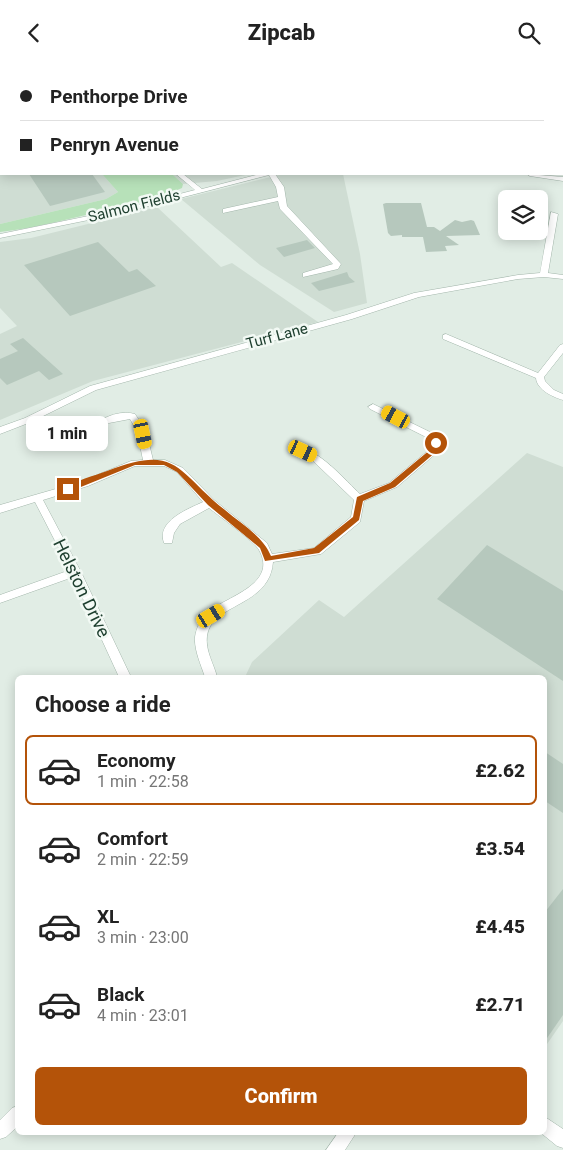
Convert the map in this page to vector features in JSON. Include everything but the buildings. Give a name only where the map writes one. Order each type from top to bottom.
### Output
[{"type":"street","points":[[180,175],[199,189]]},
{"type":"street","name":"Salmon Fields","points":[[0,237],[118,211],[199,189],[262,175]]},
{"type":"street","points":[[273,175],[280,187],[282,207],[337,264],[335,267],[306,275]]},
{"type":"street","points":[[537,175],[563,179]]},
{"type":"street","points":[[226,211],[282,198]]},
{"type":"street","points":[[544,275],[554,214]]},
{"type":"street","name":"Turf Lane","points":[[0,431],[93,389],[349,317],[417,295],[500,279],[544,275],[563,277]]},
{"type":"street","points":[[446,337],[540,377]]},
{"type":"street","points":[[563,347],[540,377],[540,382],[551,392],[563,397]]},
{"type":"street","points":[[359,499],[393,485],[436,447],[431,436],[373,407]]},
{"type":"street","points":[[85,437],[101,422],[116,417],[132,416],[137,421],[143,434],[148,461]]},
{"type":"street","points":[[303,451],[314,457],[359,499]]},
{"type":"street","points":[[0,509],[84,484],[134,463],[148,461],[165,463],[180,471],[210,503],[263,546],[268,559],[267,571],[261,583],[252,591],[211,616],[205,625],[201,635],[201,647],[210,675]]},
{"type":"street","name":"Helston Drive","points":[[38,499],[76,572],[124,675]]},
{"type":"street","points":[[268,559],[317,551],[356,519],[359,499]]},
{"type":"street","points":[[168,540],[173,523],[210,503]]},
{"type":"street","points":[[0,599],[76,572]]},
{"type":"street","points":[[0,1131],[15,1117]]},
{"type":"street","points":[[547,1127],[563,1140]]},
{"type":"street","points":[[334,1150],[346,1135]]},
{"type":"shaded area","points":[[0,175],[103,175],[118,192],[106,199],[0,224]]},
{"type":"shaded area","points":[[173,175],[245,175],[217,181],[183,184]]},
{"type":"shaded area","points":[[279,175],[343,175],[360,254],[367,303],[334,312],[260,265],[181,199]]},
{"type":"shaded area","points":[[157,207],[221,267],[232,263],[318,322],[93,381],[0,420],[0,334],[17,326],[0,308],[0,242],[31,238]]},
{"type":"shaded area","points":[[527,453],[563,467],[563,1021],[547,1044],[547,675],[246,675],[252,662],[319,600],[344,617]]},
{"type":"green space","points":[[103,175],[173,175],[183,184],[182,188],[143,201],[52,223],[0,232],[0,224],[106,199],[118,192]]},
{"type":"route","points":[[68,489],[134,463],[148,461],[165,463],[180,471],[210,503],[263,546],[268,559],[286,557],[317,551],[328,543],[356,519],[359,499],[393,485],[435,450],[436,443]]}]
